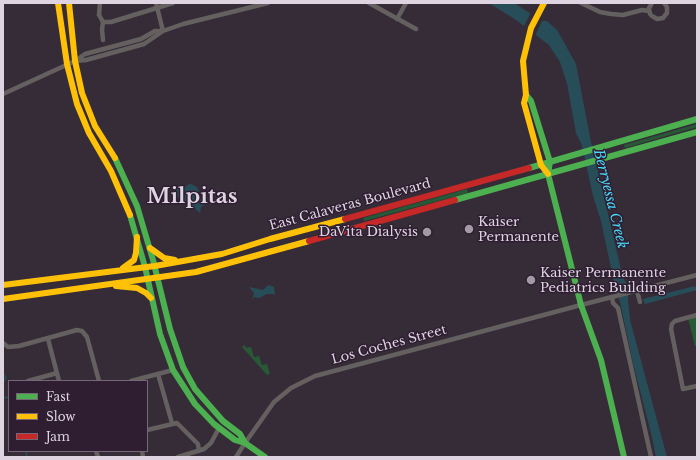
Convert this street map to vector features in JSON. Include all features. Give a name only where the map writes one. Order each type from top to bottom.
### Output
[{"type":"main road","points":[[58,3],[67,64],[77,104],[89,133],[111,170],[129,213],[145,267],[160,334],[174,370],[183,387],[195,404],[219,428],[235,440],[245,443],[265,457]]},
{"type":"main road","points":[[69,3],[75,61],[82,93],[95,126],[115,159],[137,206],[155,266],[170,329],[183,367],[195,389],[224,421],[240,434],[245,443]]},
{"type":"main road","points":[[544,3],[528,38],[523,61],[526,95],[524,102],[541,165],[548,174]]},
{"type":"main road","points":[[526,95],[531,101],[550,162],[548,174],[580,305],[601,360],[624,457]]},
{"type":"main road","points":[[673,126],[697,115]]},
{"type":"main road","name":"East Calaveras Boulevard","points":[[3,285],[155,266],[196,260],[222,254],[270,238],[541,165],[697,119]]},
{"type":"main road","name":"East Calaveras Boulevard","points":[[3,299],[196,272],[697,133]]},
{"type":"main road","points":[[120,270],[134,260],[136,254],[137,237]]},
{"type":"main road","points":[[150,248],[164,258],[172,261],[196,260]]},
{"type":"main road","points":[[95,285],[137,288],[146,292],[151,298]]},
{"type":"street","points":[[100,3],[99,15],[103,22],[103,40]]},
{"type":"street","points":[[103,22],[111,22],[157,5],[173,3]]},
{"type":"street","points":[[3,94],[75,61],[86,60],[144,44],[163,31],[182,24],[268,3]]},
{"type":"street","points":[[369,3],[416,29]]},
{"type":"street","points":[[397,19],[406,3]]},
{"type":"street","points":[[581,3],[600,12],[611,14],[622,15],[642,10],[649,11]]},
{"type":"street","points":[[649,11],[652,3]]},
{"type":"street","points":[[649,11],[654,18],[663,18],[667,10],[664,3]]},
{"type":"street","points":[[157,5],[163,31]]},
{"type":"street","name":"Los Coches Street","points":[[236,457],[274,402],[291,388],[315,376],[580,305],[697,276]]},
{"type":"street","points":[[636,291],[640,302]]},
{"type":"street","points":[[613,297],[613,302],[618,308],[651,457]]},
{"type":"street","points":[[697,316],[675,321],[672,324],[671,329],[683,390],[697,386]]},
{"type":"street","points":[[3,344],[8,348],[48,339],[77,330],[82,331],[87,336],[99,380]]},
{"type":"street","points":[[48,339],[59,380]]},
{"type":"street","points":[[135,380],[174,370]]},
{"type":"street","points":[[32,380],[57,373]]},
{"type":"street","points":[[158,374],[172,423]]},
{"type":"street","points":[[148,430],[177,423],[198,444],[199,451]]},
{"type":"street","points":[[178,457],[204,449],[211,443],[219,428]]},
{"type":"green space","points":[[697,124],[697,127],[625,148],[624,145]]},
{"type":"green space","points":[[467,189],[468,193],[364,221],[363,218]]},
{"type":"green space","points":[[697,315],[697,346],[695,346],[688,318]]},
{"type":"green space","points":[[245,345],[246,348],[251,347],[254,357],[259,356],[262,365],[267,364],[270,374],[267,375],[242,347]]},
{"type":"water","points":[[489,3],[514,3],[542,21],[547,21],[557,30],[576,64],[591,142],[623,278],[629,287],[628,300],[630,320],[667,457],[656,457],[620,302],[616,291],[601,221],[593,196],[582,145],[576,133],[567,83],[560,62],[549,45],[516,20]]},
{"type":"water","points":[[191,184],[197,187],[201,198],[207,205],[201,207],[200,213],[192,206],[180,201],[183,197],[178,198],[175,195],[177,187],[183,185],[185,187]]},
{"type":"water","points":[[268,285],[274,287],[275,295],[267,294],[259,298],[254,297],[252,301],[254,293],[249,287],[263,290]]},
{"type":"water","points":[[695,286],[697,290],[645,304],[643,299]]},
{"type":"pier","points":[[531,12],[543,19],[535,36],[523,28]]},
{"type":"waterway","points":[[3,373],[6,378],[3,382]]},
{"type":"waterway","points":[[3,398],[8,397]]},
{"type":"waterway","points":[[27,452],[27,457]]},
{"type":"traffic: fast","points":[[526,95],[531,101],[550,162],[548,174],[581,305],[601,360],[624,457]]},
{"type":"traffic: fast","points":[[529,168],[697,119]]},
{"type":"traffic: fast","points":[[455,200],[697,132]]},
{"type":"traffic: fast","points":[[115,158],[137,206],[153,260],[170,329],[183,367],[195,389],[223,421],[240,434],[245,443]]},
{"type":"traffic: fast","points":[[130,215],[145,267],[160,334],[173,370],[195,404],[214,424],[235,440],[245,443],[265,457]]},
{"type":"traffic: slow","points":[[58,3],[67,64],[77,104],[89,133],[111,171],[130,215]]},
{"type":"traffic: slow","points":[[69,3],[75,61],[82,93],[95,126],[115,158]]},
{"type":"traffic: slow","points":[[544,3],[531,28],[523,61],[526,95],[524,103],[541,165],[548,174]]},
{"type":"traffic: slow","points":[[3,285],[155,266],[222,254],[270,239],[345,219]]},
{"type":"traffic: slow","points":[[123,268],[134,260],[137,237]]},
{"type":"traffic: slow","points":[[3,299],[196,272],[309,241]]},
{"type":"traffic: slow","points":[[150,248],[164,258],[175,260]]},
{"type":"traffic: slow","points":[[116,286],[137,288],[151,298]]},
{"type":"traffic: jam","points":[[345,219],[529,168]]},
{"type":"traffic: jam","points":[[309,241],[455,200]]},
{"type":"place","name":"Kaiser Permanente","points":[[469,229]]},
{"type":"place","name":"DaVita Dialysis","points":[[427,232]]},
{"type":"place","name":"Kaiser Permanente Pediatrics Building","points":[[531,280]]},
{"type":"district","name":"Milpitas","points":[[192,197]]},
{"type":"water label","name":"Berryessa Creek","points":[[610,199]]}]
